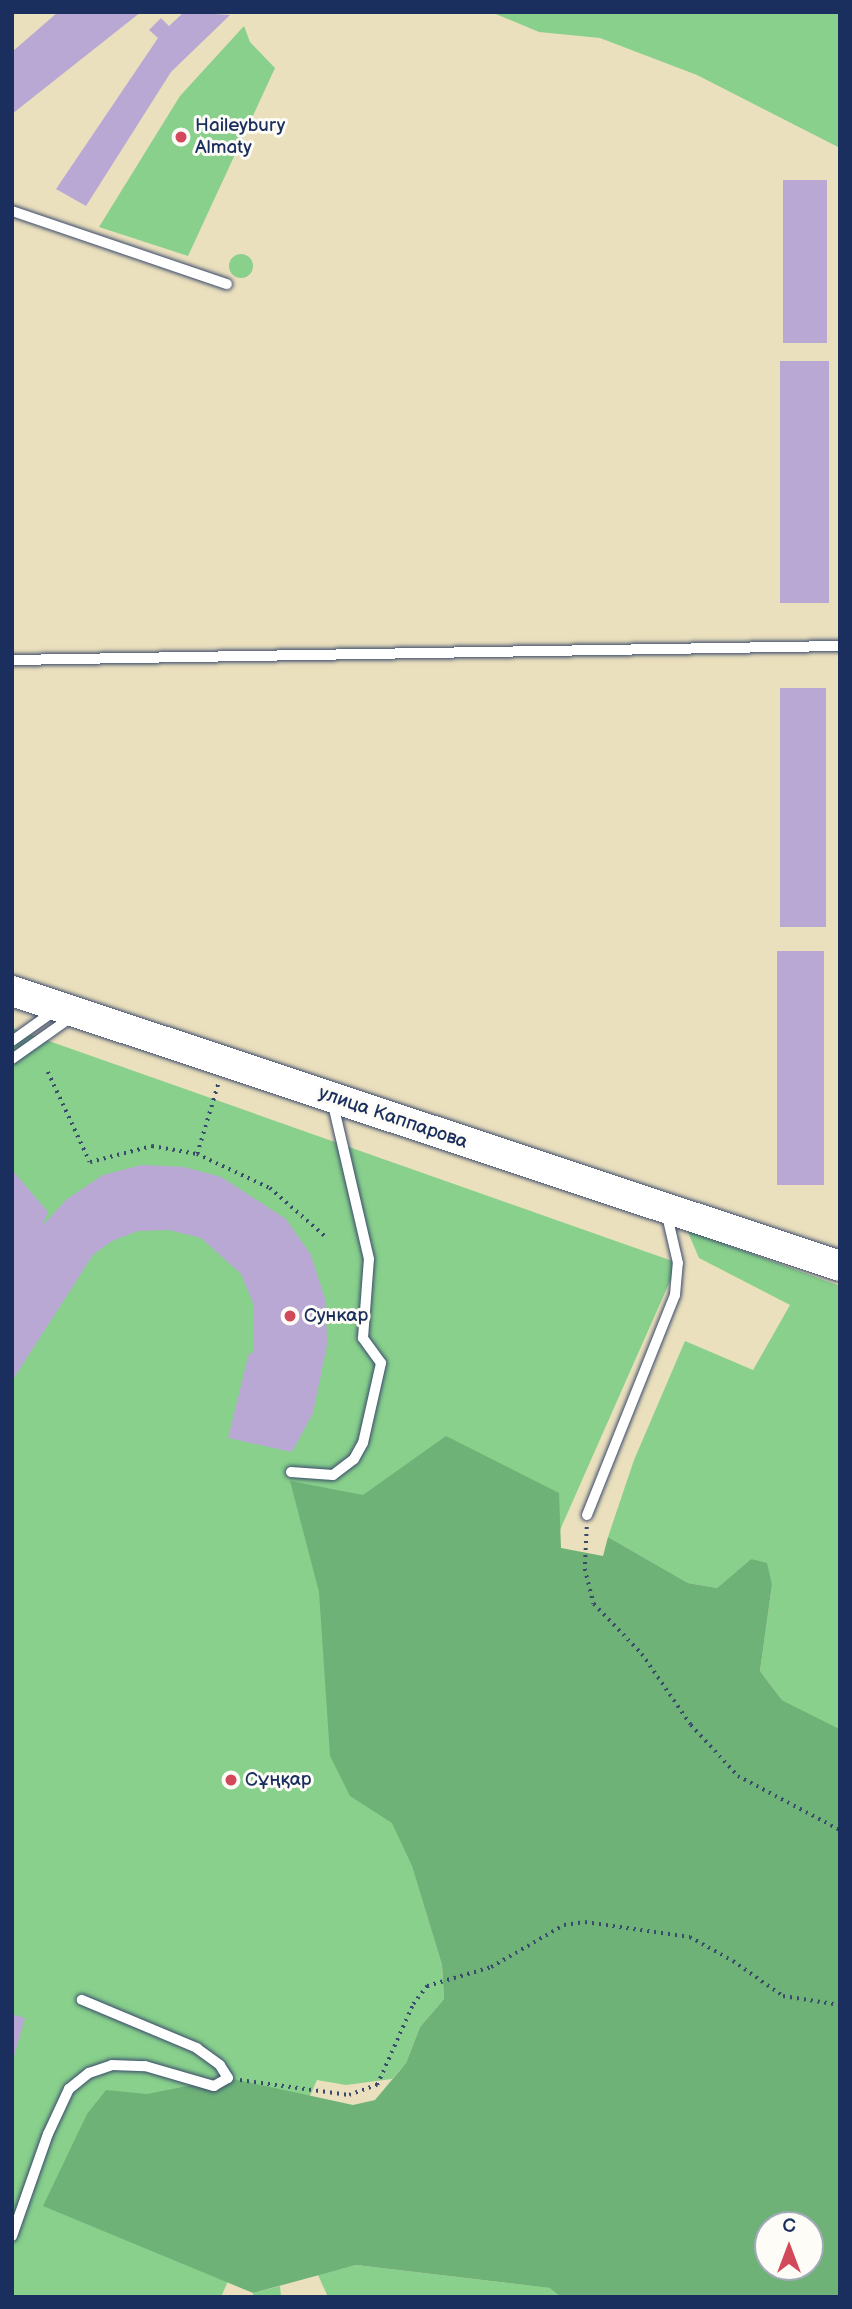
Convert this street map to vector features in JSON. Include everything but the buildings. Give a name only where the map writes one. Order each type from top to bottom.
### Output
[{"type":"street","name":"улица Каппарова","points":[[14,990],[224,1063],[840,1266]]},
{"type":"lane","points":[[12,211],[227,284]]},
{"type":"lane","points":[[12,660],[840,646]]},
{"type":"lane","points":[[12,1041],[68,1010]]},
{"type":"lane","points":[[12,1059],[68,1010]]},
{"type":"lane","points":[[291,1472],[333,1475],[354,1459],[363,1443],[381,1363],[363,1338],[369,1259],[332,1097]]},
{"type":"lane","points":[[587,1515],[675,1296],[678,1264],[666,1210]]},
{"type":"lane","points":[[12,2236],[53,2123],[69,2089],[89,2073],[112,2065],[145,2066],[214,2086],[228,2078],[220,2065],[197,2048],[82,2000]]},
{"type":"path","points":[[197,1154],[224,1063]]},
{"type":"path","points":[[48,1072],[90,1162],[152,1146],[197,1154],[270,1188],[326,1237]]},
{"type":"path","points":[[587,1515],[585,1569],[594,1604],[642,1654],[691,1725],[738,1776],[840,1830]]},
{"type":"path","points":[[228,2078],[349,2095],[377,2085],[413,2004],[427,1986],[491,1967],[564,1925],[585,1922],[690,1937],[733,1961],[783,1996],[840,2005]]},
{"type":"green space","points":[[491,12],[840,12],[840,148],[697,75],[600,38],[539,32]]},
{"type":"green space","points":[[244,26],[250,42],[275,68],[188,256],[99,227],[180,96]]},
{"type":"green space","points":[[241,254],[250,257],[253,266],[250,275],[241,278],[232,275],[229,266],[232,257]]},
{"type":"green space","name":"Сұңқар","points":[[12,1028],[678,1263],[412,1865],[442,1965],[444,1999],[420,2027],[406,2063],[392,2079],[346,2085],[317,2080],[221,2297],[12,2297]]},
{"type":"green space","points":[[687,1230],[840,1286],[840,1729],[782,1700],[760,1671],[772,1585],[751,1559],[717,1588],[688,1583],[608,1537],[634,1460],[685,1341],[753,1370],[790,1305],[699,1258]]},
{"type":"green space","points":[[446,1436],[559,1493],[561,1548],[603,1556],[608,1537],[688,1583],[717,1588],[751,1559],[767,1563],[772,1585],[760,1671],[782,1700],[840,1729],[840,2297],[561,2297],[550,2288],[356,2265],[253,2293],[43,2206],[87,2114],[106,2090],[147,2094],[228,2078],[353,2105],[375,2100],[406,2063],[420,2027],[444,1999],[442,1965],[412,1866],[392,1823],[350,1796],[330,1756],[319,1592],[290,1481],[363,1495]]},
{"type":"green space","points":[[356,2265],[551,2288],[561,2297],[328,2297],[318,2275]]},
{"type":"green space","points":[[280,2286],[281,2297],[254,2297],[253,2293]]},
{"type":"place","name":"Haileybury Almaty","points":[[181,137]]},
{"type":"place","name":"Сункар","points":[[290,1316]]},
{"type":"place","name":"Сұңқар","points":[[231,1780]]}]
